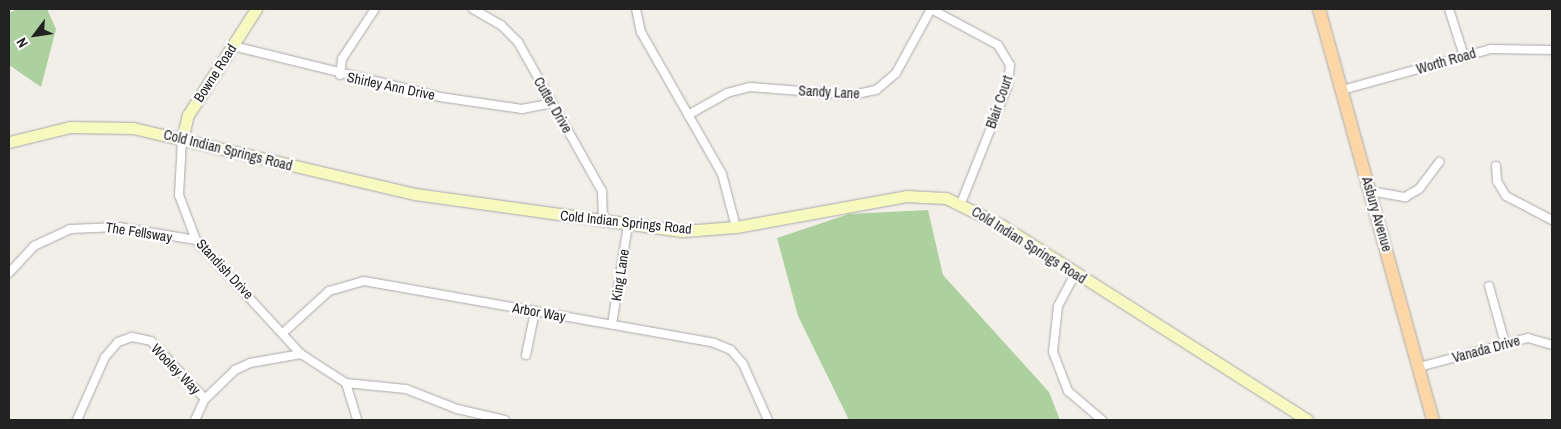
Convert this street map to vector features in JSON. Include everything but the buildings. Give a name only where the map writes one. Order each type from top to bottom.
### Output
[{"type":"main road","name":"Asbury Avenue","points":[[1319,9],[1433,420]]},
{"type":"street","name":"Bowne Road","points":[[182,140],[188,115],[256,9]]},
{"type":"street","points":[[340,75],[342,59],[376,9]]},
{"type":"street","name":"Cutter Drive","points":[[473,9],[512,34],[602,191],[603,221]]},
{"type":"street","points":[[636,9],[642,32],[722,174],[736,227]]},
{"type":"street","name":"Sandy Lane","points":[[688,116],[727,93],[750,87],[868,93],[896,73],[931,9]]},
{"type":"street","name":"Blair Court","points":[[931,9],[998,45],[1010,65],[1008,85],[961,203]]},
{"type":"street","points":[[1449,9],[1464,56]]},
{"type":"street","name":"Shirley Ann Drive","points":[[233,46],[340,75],[522,109],[552,103]]},
{"type":"street","name":"Worth Road","points":[[1342,90],[1497,48],[1552,50]]},
{"type":"street","name":"Cold Indian Springs Road","points":[[9,142],[86,126],[133,128],[415,194],[628,225],[683,231],[736,227],[906,196],[961,203],[1307,420]]},
{"type":"street","name":"Standish Drive","points":[[182,140],[179,195],[196,240],[284,332],[301,354],[346,383]]},
{"type":"street","points":[[1370,191],[1405,197],[1419,188],[1439,162]]},
{"type":"street","points":[[1496,166],[1497,182],[1506,196],[1552,220]]},
{"type":"street","name":"King Lane","points":[[612,324],[628,225]]},
{"type":"street","name":"The Fellsway","points":[[9,273],[34,246],[70,229],[120,227],[196,240]]},
{"type":"street","points":[[1075,274],[1058,306],[1053,352],[1068,390],[1102,420]]},
{"type":"street","name":"Arbor Way","points":[[284,332],[329,291],[358,281],[714,342],[731,350],[743,364],[768,420]]},
{"type":"street","points":[[1490,286],[1505,344]]},
{"type":"street","points":[[526,355],[535,311]]},
{"type":"street","name":"Wooley Way","points":[[77,420],[105,357],[118,342],[132,337],[151,342],[205,398]]},
{"type":"street","name":"Vanada Drive","points":[[1419,367],[1533,338],[1552,345]]},
{"type":"street","points":[[195,420],[205,398],[250,363],[301,354]]},
{"type":"street","points":[[357,420],[346,383],[406,389],[476,418],[506,420]]},
{"type":"green space","points":[[17,9],[47,9],[56,29],[41,87],[9,65],[9,13]]},
{"type":"green space","points":[[928,210],[943,275],[1049,392],[1060,420],[849,420],[798,316],[777,238],[849,214]]}]
